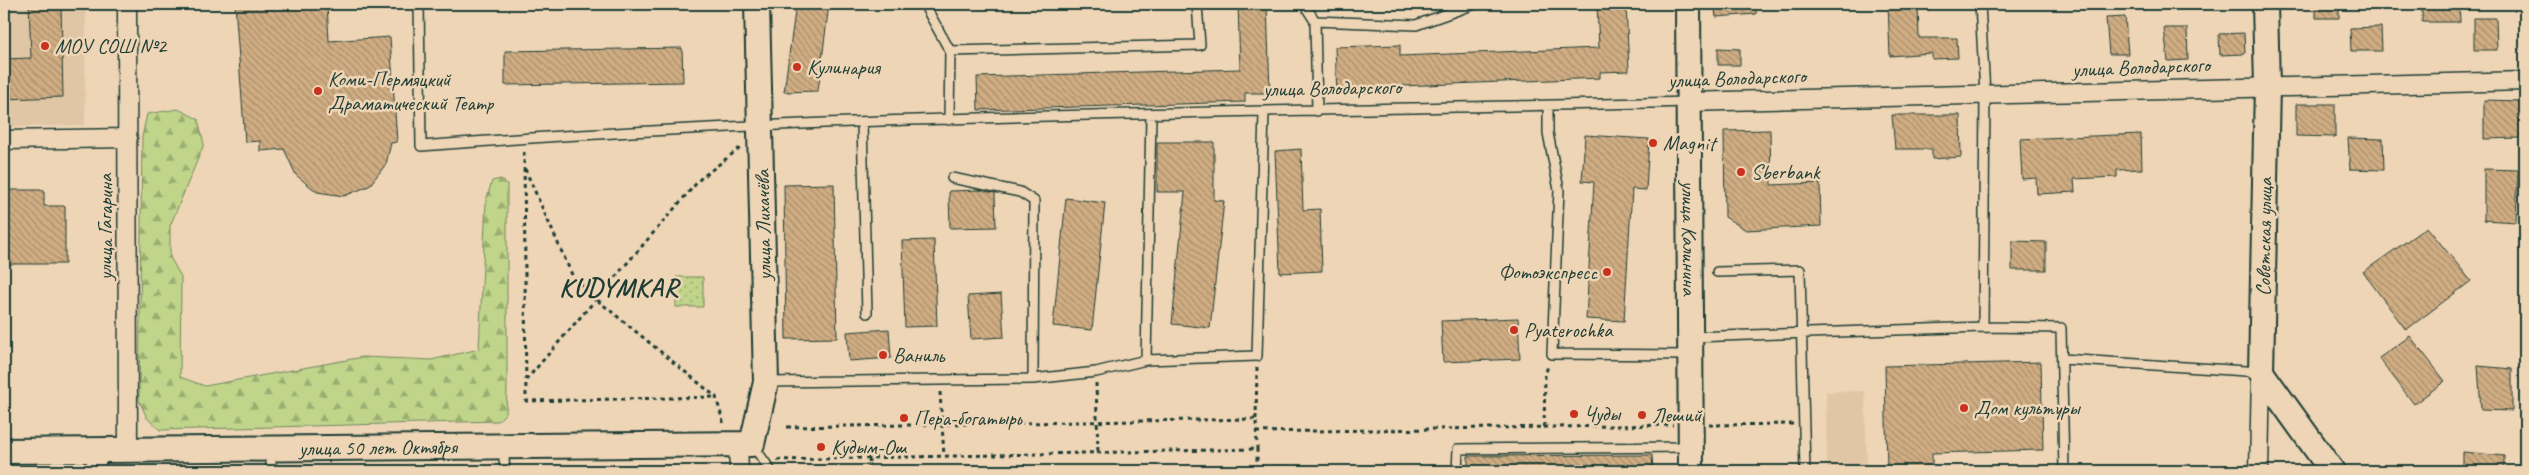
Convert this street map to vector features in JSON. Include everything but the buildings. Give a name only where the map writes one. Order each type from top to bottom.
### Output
[{"type":"street","name":"улица Гагарина","points":[[128,4],[128,450]]},
{"type":"street","name":"улица Лихачёва","points":[[739,471],[766,382],[757,4]]},
{"type":"street","name":"улица Калинина","points":[[1688,4],[1687,102],[1691,471]]},
{"type":"street","name":"Советская улица","points":[[2259,471],[2268,86],[2265,4]]},
{"type":"street","name":"улица Володарского","points":[[1687,102],[2525,81]]},
{"type":"street","points":[[4,140],[128,138]]},
{"type":"street","points":[[2261,372],[2332,471]]},
{"type":"street","name":"улица 50 лет Октября","points":[[4,452],[96,461],[128,450],[271,460],[503,446],[746,448]]},
{"type":"lane","name":"улица Володарского","points":[[419,4],[421,146],[524,138],[862,123],[1687,102]]},
{"type":"lane","points":[[924,4],[950,50],[949,120]]},
{"type":"lane","points":[[950,50],[1200,45],[1197,4]]},
{"type":"lane","points":[[1304,4],[1315,21],[1317,111]]},
{"type":"lane","points":[[1315,21],[1416,25],[1475,4]]},
{"type":"lane","points":[[1980,4],[1985,94],[1983,327]]},
{"type":"lane","points":[[1548,106],[1548,133],[1559,190],[1552,354],[1689,346],[1801,333],[1983,327],[2061,328],[2064,471]]},
{"type":"lane","points":[[766,382],[1033,379],[1096,372],[1146,360],[1257,356],[1264,113]]},
{"type":"lane","points":[[1146,360],[1151,115]]},
{"type":"lane","points":[[862,123],[867,314]]},
{"type":"lane","points":[[952,178],[1020,192],[1034,201],[1033,379]]},
{"type":"lane","points":[[1717,272],[1800,270],[1805,471]]},
{"type":"lane","points":[[2062,359],[2261,372]]},
{"type":"lane","points":[[503,446],[504,471]]},
{"type":"lane","points":[[1457,471],[1458,450],[1690,447]]},
{"type":"lane","points":[[746,448],[771,471]]},
{"type":"path","points":[[525,380],[700,179],[743,145],[761,127]]},
{"type":"path","points":[[524,138],[526,401],[716,397]]},
{"type":"path","points":[[524,166],[573,277],[596,299],[716,397],[746,448],[869,458],[1257,449]]},
{"type":"path","points":[[1544,427],[1544,375],[1552,354]]},
{"type":"path","points":[[1257,356],[1257,471]]},
{"type":"path","points":[[1096,372],[1098,452]]},
{"type":"path","points":[[939,381],[944,456]]},
{"type":"path","points":[[787,427],[1256,419]]},
{"type":"path","points":[[1701,425],[1804,424]]},
{"type":"path","points":[[1256,432],[1676,425]]},
{"type":"path","points":[[869,458],[870,471]]},
{"type":"shaded area","name":"МОУ СОШ №2","points":[[4,4],[86,4],[85,125],[4,127]]},
{"type":"shaded area","points":[[1865,391],[1867,471],[1827,471],[1826,392]]},
{"type":"green space","points":[[178,109],[198,119],[204,144],[170,226],[170,257],[181,277],[180,377],[205,386],[363,357],[431,360],[479,349],[486,201],[492,181],[501,179],[507,184],[506,413],[498,421],[160,430],[147,418],[139,400],[142,137],[147,114]]},
{"type":"green space","points":[[676,277],[703,277],[703,307],[676,307]]},
{"type":"place","name":"МОУ СОШ №2","points":[[45,46]]},
{"type":"place","name":"Кулинария","points":[[797,67]]},
{"type":"place","name":"Коми-Пермяцкий Драматический Театр","points":[[318,91]]},
{"type":"place","name":"Magnit","points":[[1653,143]]},
{"type":"place","name":"Sberbank","points":[[1741,172]]},
{"type":"place","name":"Фотоэкспресс","points":[[1607,272]]},
{"type":"place","name":"Pyaterochka","points":[[1514,330]]},
{"type":"place","name":"Ваниль","points":[[883,355]]},
{"type":"place","name":"Дом культуры","points":[[1964,408]]},
{"type":"place","name":"Чуды","points":[[1574,414]]},
{"type":"place","name":"Леший","points":[[1642,415]]},
{"type":"place","name":"Пера-богатырь","points":[[904,418]]},
{"type":"place","name":"Кудым-Ош","points":[[821,447]]},
{"type":"district","name":"KUDYMKAR","points":[[619,287]]}]
